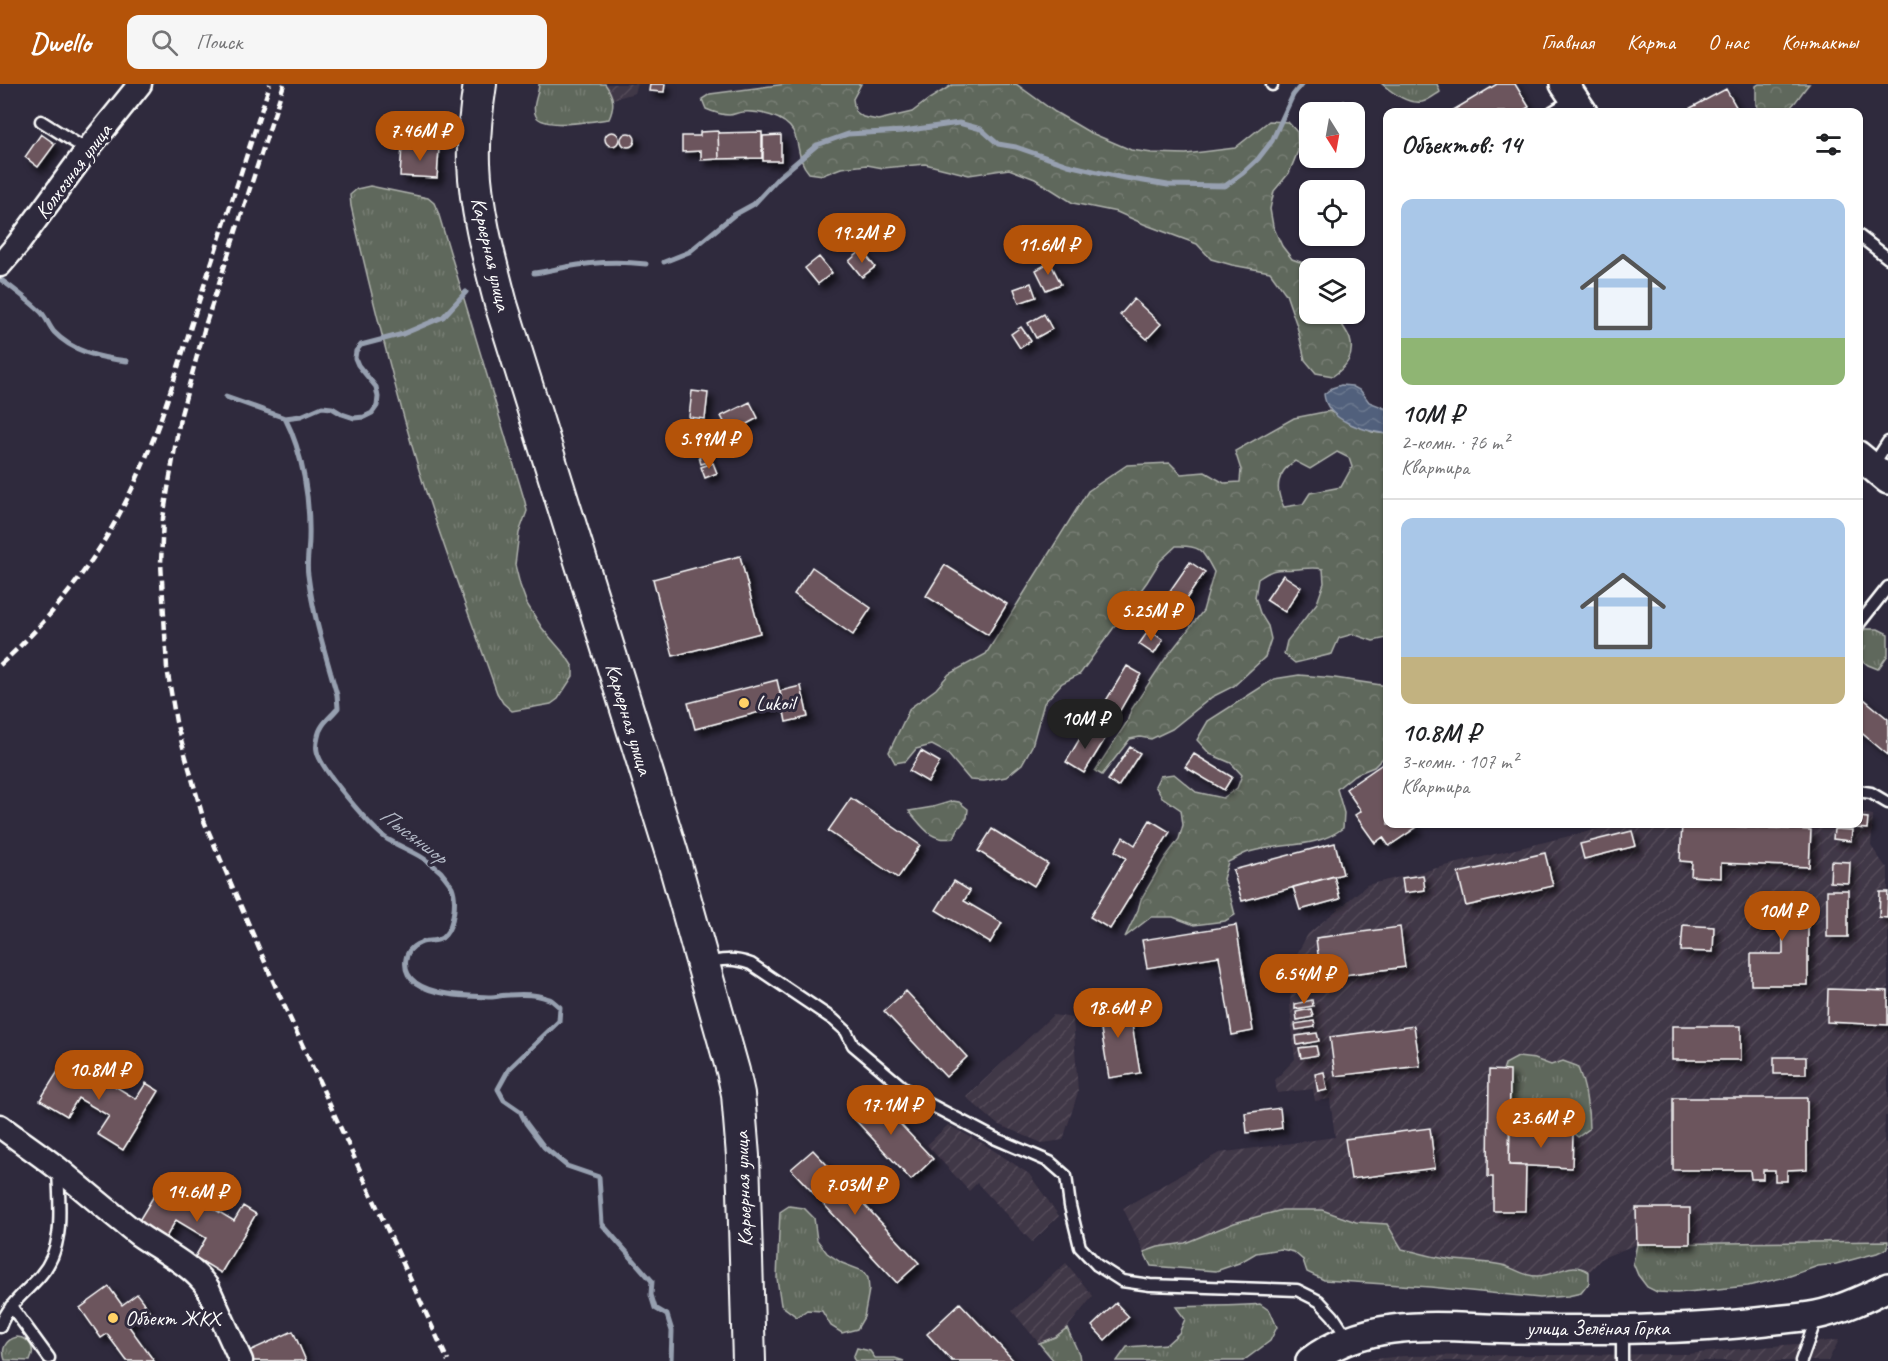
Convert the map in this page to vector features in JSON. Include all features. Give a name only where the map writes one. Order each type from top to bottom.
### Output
[{"type":"main road","name":"Карьерная улица","points":[[480,84],[474,144],[475,184],[492,269],[504,315],[704,964],[726,1040],[738,1094],[743,1156],[749,1361]]},
{"type":"street","name":"Колхозная улица","points":[[3,261],[140,84]]},
{"type":"street","points":[[0,1126],[58,1168],[137,1234],[163,1253],[186,1265],[201,1278],[208,1288],[241,1361]]},
{"type":"street","name":"улица Зелёная Горка","points":[[1310,1361],[1348,1340],[1382,1329],[1417,1326],[1622,1330],[1722,1326],[1818,1315],[1864,1299],[1888,1287]]},
{"type":"lane","points":[[41,120],[87,150]]},
{"type":"lane","points":[[1863,238],[1888,258]]},
{"type":"lane","points":[[1873,468],[1888,442]]},
{"type":"lane","points":[[1863,619],[1888,587]]},
{"type":"lane","points":[[1863,792],[1871,793],[1888,803]]},
{"type":"lane","points":[[704,964],[730,959],[751,964],[834,1020],[846,1031],[853,1045],[912,1095],[994,1138],[1050,1162],[1066,1176],[1070,1206],[1080,1247],[1097,1265],[1122,1281],[1150,1285],[1297,1290],[1319,1301],[1333,1316],[1348,1340]]},
{"type":"lane","points":[[0,1327],[11,1306],[46,1269],[54,1254],[59,1230],[58,1168]]},
{"type":"lane","points":[[11,1306],[49,1358]]},
{"type":"lane","points":[[1801,1361],[1818,1315]]},
{"type":"lane","points":[[1622,1330],[1622,1361]]},
{"type":"shaded area","points":[[605,84],[638,84],[635,93],[613,99]]},
{"type":"shaded area","points":[[1863,814],[1873,815],[1871,846],[1888,867],[1888,1116],[1885,1116],[1884,1142],[1888,1144],[1888,1241],[1637,1244],[1602,1258],[1589,1272],[1580,1266],[1540,1276],[1524,1275],[1502,1265],[1446,1259],[1402,1248],[1387,1224],[1356,1222],[1322,1210],[1282,1210],[1234,1223],[1185,1243],[1158,1247],[1144,1252],[1123,1208],[1219,1153],[1335,1137],[1330,1099],[1315,1101],[1313,1089],[1277,1093],[1275,1080],[1295,1059],[1290,1005],[1293,961],[1308,934],[1367,885],[1602,828],[1863,828]]},
{"type":"shaded area","points":[[1053,1015],[1073,1018],[1078,1092],[1063,1140],[1042,1143],[997,1124],[966,1097]]},
{"type":"shaded area","points":[[948,1125],[984,1144],[1029,1174],[1059,1216],[1032,1242],[977,1183],[969,1191],[927,1145]]},
{"type":"shaded area","points":[[1066,1263],[1093,1296],[1067,1328],[1055,1337],[1039,1343],[1012,1311]]},
{"type":"shaded area","points":[[1839,1340],[1828,1361],[1355,1361],[1403,1356],[1688,1354]]},
{"type":"green space","points":[[539,84],[605,84],[613,101],[609,119],[570,124],[549,123],[541,120],[536,116],[534,108]]},
{"type":"green space","points":[[786,84],[861,84],[853,99],[855,111],[863,117],[878,120],[912,112],[952,85],[1016,84],[1055,112],[1089,132],[1131,150],[1152,153],[1186,154],[1235,148],[1269,121],[1288,122],[1297,132],[1298,151],[1289,173],[1274,191],[1270,209],[1273,226],[1282,246],[1292,259],[1299,262],[1299,324],[1342,324],[1350,339],[1350,356],[1342,369],[1333,376],[1316,373],[1305,360],[1286,294],[1270,272],[1211,259],[1197,244],[1117,212],[1073,203],[1035,179],[1009,169],[969,175],[925,164],[883,168],[867,165],[841,168],[823,175],[809,173],[800,157],[793,131],[784,122],[771,115],[756,112],[729,115],[706,109],[702,99],[710,94]]},
{"type":"green space","points":[[1382,84],[1437,84],[1440,92],[1427,100],[1416,102],[1400,97]]},
{"type":"green space","points":[[1759,84],[1809,84],[1789,108],[1758,108],[1756,105],[1756,86]]},
{"type":"green space","points":[[370,186],[428,198],[434,203],[438,212],[527,511],[519,533],[515,565],[520,585],[527,604],[542,628],[573,667],[573,676],[558,699],[551,704],[512,711],[503,703],[497,693],[447,554],[400,404],[351,206],[350,195],[357,189]]},
{"type":"green space","points":[[1329,411],[1372,432],[1383,433],[1383,639],[1373,641],[1353,634],[1339,638],[1332,654],[1295,663],[1284,654],[1287,641],[1317,603],[1324,583],[1323,569],[1278,569],[1270,572],[1258,579],[1255,597],[1260,613],[1268,626],[1271,639],[1265,657],[1234,686],[1212,697],[1172,729],[1151,739],[1140,737],[1130,739],[1102,775],[1095,771],[1127,722],[1131,710],[1165,659],[1203,611],[1214,572],[1200,550],[1176,546],[1160,561],[1080,674],[1062,683],[1044,703],[1032,746],[1022,764],[1006,777],[984,781],[970,780],[947,753],[932,745],[916,749],[906,761],[895,763],[889,752],[910,708],[936,689],[949,674],[986,654],[1088,491],[1127,465],[1170,463],[1181,474],[1205,472],[1224,483],[1240,482],[1241,470],[1235,451],[1294,418]],"holes":[[[1337,452],[1349,458],[1352,467],[1341,487],[1310,493],[1303,504],[1284,507],[1279,494],[1279,481],[1284,470],[1295,461],[1310,469]]]},
{"type":"green space","points":[[1878,629],[1888,634],[1888,655],[1878,669],[1863,661],[1863,631]]},
{"type":"green space","points":[[1299,675],[1383,685],[1383,758],[1374,767],[1354,775],[1337,789],[1344,813],[1343,828],[1321,840],[1261,849],[1228,862],[1223,879],[1235,915],[1225,921],[1194,925],[1173,917],[1151,917],[1125,937],[1141,899],[1179,839],[1183,825],[1181,810],[1162,797],[1155,786],[1160,776],[1174,774],[1196,792],[1223,798],[1237,788],[1242,775],[1231,763],[1210,754],[1197,740],[1208,721],[1274,679]]},
{"type":"green space","points":[[953,801],[959,802],[968,809],[967,818],[954,838],[939,838],[928,832],[909,811],[933,807]]},
{"type":"green space","points":[[1518,1057],[1535,1059],[1551,1065],[1563,1061],[1577,1066],[1586,1096],[1589,1129],[1578,1137],[1573,1133],[1568,1134],[1550,1126],[1517,1120],[1508,1106],[1500,1079],[1505,1064]]},
{"type":"green space","points":[[789,1206],[804,1208],[814,1218],[817,1240],[827,1253],[842,1263],[863,1271],[868,1278],[869,1290],[864,1317],[857,1329],[842,1333],[831,1326],[822,1311],[807,1310],[797,1317],[781,1305],[777,1278],[780,1212]]},
{"type":"green space","points":[[1282,1210],[1322,1210],[1356,1222],[1387,1224],[1402,1249],[1441,1258],[1502,1265],[1532,1276],[1575,1267],[1582,1268],[1589,1272],[1589,1283],[1581,1293],[1540,1298],[1430,1287],[1324,1280],[1307,1272],[1303,1260],[1294,1252],[1281,1249],[1256,1253],[1239,1263],[1216,1271],[1151,1266],[1144,1252],[1158,1247],[1185,1243],[1234,1223]]},
{"type":"green space","points":[[1888,1241],[1888,1248],[1877,1253],[1836,1264],[1818,1266],[1790,1276],[1748,1286],[1677,1293],[1657,1292],[1647,1287],[1633,1263],[1637,1244]]},
{"type":"green space","points":[[1260,1304],[1270,1311],[1277,1327],[1270,1341],[1243,1361],[1117,1361],[1127,1347],[1167,1344],[1179,1333],[1185,1319],[1176,1307]]},
{"type":"green space","points":[[1067,1328],[1080,1361],[1054,1361],[1039,1343],[1055,1337]]},
{"type":"green space","points":[[17,1337],[25,1339],[31,1345],[30,1361],[5,1360],[5,1345]]},
{"type":"green space","points":[[857,1348],[870,1351],[875,1358],[895,1358],[904,1361],[855,1361],[853,1358]]},
{"type":"water","points":[[1341,385],[1352,386],[1361,391],[1369,402],[1383,407],[1383,433],[1358,427],[1339,418],[1326,403],[1324,394]]},
{"type":"building","points":[[650,84],[665,84],[664,92],[649,91]]},
{"type":"building","points":[[1497,84],[1515,84],[1529,107],[1527,108],[1457,108]]},
{"type":"building","points":[[1726,89],[1737,108],[1690,108]]},
{"type":"building","points":[[718,131],[719,159],[701,160],[701,151],[682,152],[682,136],[700,136],[700,132]]},
{"type":"building","points":[[612,132],[617,134],[619,139],[617,144],[612,146],[607,144],[605,139],[607,134]]},
{"type":"building","points":[[762,132],[762,158],[719,159],[718,133]]},
{"type":"building","points":[[628,133],[633,135],[635,140],[633,145],[628,147],[623,145],[621,140],[623,135]]},
{"type":"building","points":[[41,134],[55,144],[38,167],[25,157]]},
{"type":"building","points":[[781,135],[781,161],[763,161],[763,136]]},
{"type":"building","points":[[402,146],[439,148],[437,178],[400,176]]},
{"type":"building","points":[[862,250],[875,267],[862,277],[849,261]]},
{"type":"building","points":[[819,257],[832,273],[818,284],[805,268]]},
{"type":"building","points":[[1050,262],[1061,284],[1046,290],[1036,270]]},
{"type":"building","points":[[1031,283],[1036,297],[1019,303],[1014,289]]},
{"type":"building","points":[[1134,299],[1161,324],[1147,339],[1120,315]]},
{"type":"building","points":[[1044,314],[1052,329],[1036,338],[1028,323]]},
{"type":"building","points":[[1021,327],[1031,341],[1020,348],[1011,334]]},
{"type":"building","points":[[692,391],[708,393],[705,419],[689,417]]},
{"type":"building","points":[[750,402],[758,418],[730,433],[721,416]]},
{"type":"building","points":[[705,441],[708,450],[696,454],[694,445]]},
{"type":"building","points":[[708,454],[711,461],[701,464],[699,457]]},
{"type":"building","points":[[713,463],[717,473],[705,478],[701,467]]},
{"type":"building","points":[[740,556],[760,633],[673,656],[653,579]]},
{"type":"building","points":[[1190,562],[1205,572],[1182,605],[1167,595]]},
{"type":"building","points":[[945,565],[1007,604],[988,635],[926,596]]},
{"type":"building","points":[[812,567],[871,608],[853,635],[794,594]]},
{"type":"building","points":[[1283,575],[1301,587],[1285,612],[1266,600]]},
{"type":"building","points":[[1149,630],[1163,640],[1154,654],[1139,644]]},
{"type":"building","points":[[1127,666],[1141,674],[1111,726],[1096,717]]},
{"type":"building","points":[[777,680],[783,706],[695,729],[688,703]]},
{"type":"building","points":[[801,686],[808,717],[786,722],[780,691]]},
{"type":"building","points":[[1863,698],[1888,719],[1888,755],[1863,734]]},
{"type":"building","points":[[1086,728],[1105,739],[1084,773],[1066,762]]},
{"type":"building","points":[[1130,747],[1140,753],[1118,787],[1108,780]]},
{"type":"building","points":[[921,751],[940,762],[928,782],[909,771]]},
{"type":"building","points":[[1194,754],[1232,777],[1224,790],[1185,767]]},
{"type":"building","points":[[1383,764],[1383,828],[1416,828],[1389,846],[1383,837],[1375,843],[1355,815],[1361,811],[1346,789]]},
{"type":"building","points":[[851,798],[920,845],[898,878],[828,831]]},
{"type":"building","points":[[1863,818],[1868,818],[1867,829],[1856,828],[1863,828]]},
{"type":"building","points":[[1150,820],[1170,832],[1110,929],[1090,917],[1126,858],[1115,851],[1123,837],[1135,845]]},
{"type":"building","points":[[1682,828],[1811,830],[1809,867],[1721,863],[1721,878],[1691,876],[1692,862],[1680,861]]},
{"type":"building","points":[[992,829],[1048,864],[1034,886],[978,851]]},
{"type":"building","points":[[1834,829],[1852,830],[1851,841],[1833,839]]},
{"type":"building","points":[[1632,831],[1636,846],[1584,859],[1580,844]]},
{"type":"building","points":[[1335,843],[1343,874],[1242,901],[1233,870]]},
{"type":"building","points":[[1545,853],[1553,886],[1466,906],[1458,873]]},
{"type":"building","points":[[1831,861],[1850,862],[1849,883],[1830,882]]},
{"type":"building","points":[[1423,875],[1425,890],[1404,893],[1402,878]]},
{"type":"building","points":[[1334,876],[1340,899],[1300,910],[1293,887]]},
{"type":"building","points":[[954,881],[970,891],[964,901],[1002,923],[990,943],[936,910]]},
{"type":"building","points":[[1827,890],[1848,890],[1848,937],[1827,937]]},
{"type":"building","points":[[1880,892],[1888,892],[1887,918],[1879,917]]},
{"type":"building","points":[[1752,898],[1808,898],[1808,985],[1751,985],[1751,954],[1783,954],[1783,926],[1752,926]]},
{"type":"building","points":[[1236,925],[1253,1031],[1232,1035],[1219,956],[1147,968],[1142,940]]},
{"type":"building","points":[[1683,925],[1714,927],[1713,952],[1681,951]]},
{"type":"building","points":[[1400,927],[1405,967],[1321,978],[1316,938]]},
{"type":"building","points":[[1308,969],[1309,975],[1299,976],[1298,970]]},
{"type":"building","points":[[1310,978],[1312,985],[1301,987],[1300,980]]},
{"type":"building","points":[[1828,989],[1888,991],[1888,1025],[1827,1022]]},
{"type":"building","points":[[906,991],[967,1057],[946,1077],[884,1011]]},
{"type":"building","points":[[1128,1000],[1140,1073],[1109,1078],[1097,1005]]},
{"type":"building","points":[[1312,1000],[1313,1006],[1295,1009],[1295,1004]]},
{"type":"building","points":[[1311,1009],[1313,1017],[1297,1020],[1296,1012]]},
{"type":"building","points":[[1314,1021],[1315,1027],[1296,1030],[1295,1024]]},
{"type":"building","points":[[1414,1026],[1420,1066],[1335,1076],[1330,1037]]},
{"type":"building","points":[[1672,1026],[1741,1026],[1741,1060],[1672,1060]]},
{"type":"building","points":[[1317,1033],[1319,1041],[1297,1045],[1296,1036]]},
{"type":"building","points":[[1316,1046],[1318,1055],[1301,1058],[1299,1048]]},
{"type":"building","points":[[67,1057],[136,1099],[146,1083],[159,1091],[123,1150],[97,1134],[109,1116],[78,1098],[67,1116],[40,1100]]},
{"type":"building","points":[[1774,1057],[1806,1057],[1806,1074],[1774,1074]]},
{"type":"building","points":[[1489,1070],[1510,1071],[1509,1165],[1526,1165],[1525,1211],[1493,1211],[1493,1177],[1488,1177]]},
{"type":"building","points":[[1324,1072],[1327,1090],[1318,1092],[1315,1074]]},
{"type":"building","points":[[870,1092],[933,1159],[911,1180],[848,1112]]},
{"type":"building","points":[[1673,1098],[1807,1098],[1807,1169],[1787,1170],[1787,1181],[1775,1181],[1775,1170],[1763,1170],[1763,1179],[1751,1179],[1750,1170],[1673,1170]]},
{"type":"building","points":[[1280,1108],[1282,1128],[1247,1133],[1245,1113]]},
{"type":"building","points":[[1430,1128],[1435,1168],[1351,1179],[1345,1139]]},
{"type":"building","points":[[1510,1131],[1573,1133],[1572,1168],[1509,1165]]},
{"type":"building","points":[[813,1150],[919,1263],[897,1283],[791,1169]]},
{"type":"building","points":[[164,1179],[234,1221],[243,1206],[256,1214],[221,1273],[195,1257],[206,1238],[176,1220],[165,1239],[138,1222]]},
{"type":"building","points":[[1636,1208],[1690,1208],[1690,1244],[1637,1244]]},
{"type":"building","name":"Объект ЖКХ","points":[[109,1287],[122,1305],[137,1294],[149,1310],[128,1325],[154,1361],[127,1361],[107,1334],[101,1338],[80,1308]]},
{"type":"building","points":[[960,1303],[1014,1361],[952,1361],[927,1334]]},
{"type":"building","points":[[1116,1303],[1129,1317],[1105,1340],[1092,1326]]},
{"type":"building","points":[[293,1331],[306,1361],[251,1361],[247,1352]]},
{"type":"waterway","points":[[664,262],[689,252],[734,215],[754,204],[779,177],[817,145],[848,134],[903,131],[959,123],[981,129],[998,144],[1016,147],[1068,165],[1168,185],[1225,186],[1258,159],[1272,141],[1293,95],[1302,84]]},
{"type":"waterway","points":[[534,273],[596,263],[646,264]]},
{"type":"waterway","name":"Пысяншор","points":[[0,279],[41,312],[54,332],[70,345],[97,356],[127,361]]},
{"type":"waterway","points":[[285,418],[301,416],[322,407],[332,408],[354,418],[372,413],[377,406],[376,387],[358,365],[355,358],[356,351],[361,345],[403,334],[443,317],[466,292]]},
{"type":"waterway","name":"Пысяншор","points":[[226,397],[285,418],[301,461],[308,508],[307,566],[310,590],[337,695],[338,708],[319,733],[317,751],[320,759],[347,797],[380,833],[441,872],[454,892],[454,912],[448,931],[442,938],[414,946],[407,956],[408,973],[416,983],[432,991],[462,996],[535,995],[545,997],[560,1007],[559,1021],[509,1069],[498,1089],[504,1100],[520,1111],[544,1147],[567,1166],[599,1177],[602,1224],[652,1281],[651,1295],[655,1308],[667,1315],[672,1331],[671,1361]]},
{"type":"railway","points":[[0,665],[36,630],[83,572],[110,531],[134,484],[164,408],[270,84]]},
{"type":"railway","points":[[284,84],[206,323],[180,418],[163,518],[161,563],[167,668],[176,722],[204,821],[277,990],[448,1361]]},
{"type":"place","name":"Lukoil","points":[[744,703]]},
{"type":"place","name":"Объект ЖКХ","points":[[113,1318]]}]
